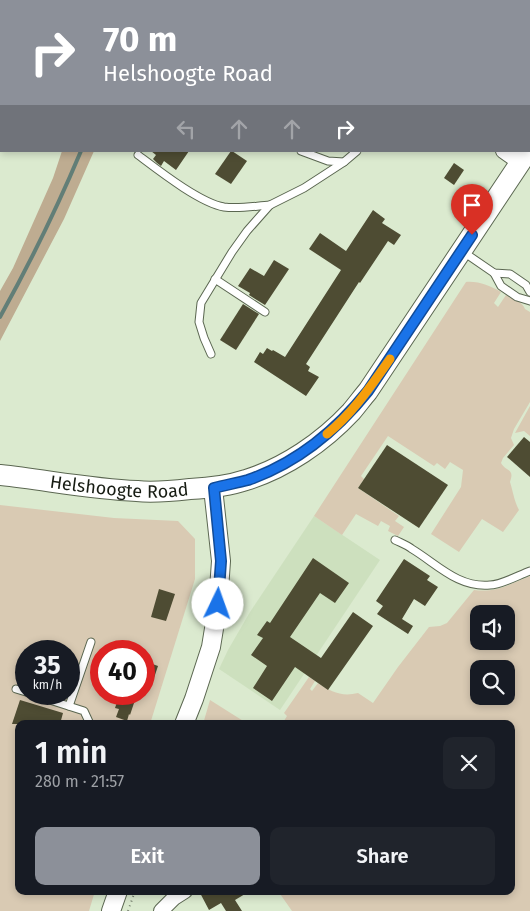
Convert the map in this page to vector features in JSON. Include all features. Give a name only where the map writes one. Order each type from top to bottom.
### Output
[{"type":"main road","name":"Helshoogte Road","points":[[0,475],[138,492],[214,488],[266,473],[313,446],[352,412],[368,391],[527,153]]},
{"type":"street","points":[[186,720],[211,647],[218,604],[221,561],[214,488]]},
{"type":"street","points":[[111,911],[117,895]]},
{"type":"street","points":[[161,911],[179,895]]},
{"type":"lane","points":[[304,152],[328,161],[344,162]]},
{"type":"lane","points":[[211,354],[199,322],[201,303],[247,231],[270,205],[304,188],[356,152]]},
{"type":"lane","points":[[138,155],[187,190],[222,207],[270,205]]},
{"type":"lane","points":[[461,251],[494,273],[501,286],[517,297],[530,300]]},
{"type":"lane","points":[[494,273],[510,274],[526,286],[530,292]]},
{"type":"lane","points":[[215,279],[265,312]]},
{"type":"lane","points":[[395,540],[412,548],[458,580],[470,583],[492,586],[530,571]]},
{"type":"lane","points":[[69,706],[90,645]]},
{"type":"lane","points":[[66,705],[84,711],[88,720]]},
{"type":"path","points":[[128,911],[134,895]]},
{"type":"shaded area","points":[[62,152],[94,152],[64,219],[0,341],[0,291],[13,268],[53,178]]},
{"type":"shaded area","points":[[466,282],[484,284],[501,292],[494,303],[498,307],[506,295],[520,302],[530,312],[530,402],[514,429],[511,438],[514,445],[501,463],[511,472],[510,482],[519,510],[503,532],[482,519],[459,552],[431,534],[461,487],[463,470],[450,462],[445,469],[437,463],[434,466],[388,436],[361,476],[364,479],[358,488],[399,516],[395,521],[404,527],[398,536],[388,531],[390,526],[381,521],[378,526],[356,514],[342,535],[314,516]]},
{"type":"shaded area","points":[[530,406],[530,436],[524,431],[515,433]]},
{"type":"shaded area","points":[[0,505],[114,518],[178,521],[195,539],[195,579],[151,720],[15,720],[15,895],[94,895],[89,911],[0,911]]},
{"type":"shaded area","points":[[314,516],[380,560],[280,710],[219,669],[250,612]]},
{"type":"shaded area","points":[[530,576],[530,911],[292,911],[281,895],[515,895],[515,720],[284,720],[287,716],[284,713],[309,677],[315,681],[310,689],[312,691],[318,683],[337,693],[358,693],[373,703],[429,627],[447,623],[474,590],[496,589]]},
{"type":"shaded area","points":[[210,700],[242,720],[204,720]]},
{"type":"building","points":[[152,152],[188,152],[176,170],[164,161],[161,166],[157,163],[153,159],[156,155]]},
{"type":"building","points":[[230,152],[234,152],[247,161],[231,184],[215,174]]},
{"type":"building","points":[[454,163],[464,170],[454,185],[444,178]]},
{"type":"building","points":[[373,210],[385,219],[382,223],[401,235],[394,245],[388,241],[306,364],[310,367],[308,371],[319,377],[306,396],[254,362],[260,352],[263,354],[267,348],[285,357],[341,270],[309,249],[320,233],[346,251]]},
{"type":"building","points":[[274,260],[289,269],[265,305],[238,286],[250,268],[264,276]]},
{"type":"building","points":[[243,304],[259,314],[236,350],[220,340]]},
{"type":"building","points":[[524,437],[530,442],[530,477],[507,457]]},
{"type":"building","points":[[387,445],[448,485],[419,528],[358,488]]},
{"type":"building","points":[[313,558],[349,583],[335,603],[320,593],[290,637],[321,658],[353,612],[373,626],[328,690],[295,667],[272,701],[253,688],[267,666],[251,655],[263,638],[257,635],[267,621],[270,623]]},
{"type":"building","points":[[404,559],[430,576],[427,580],[438,587],[425,606],[414,599],[402,619],[413,626],[408,634],[377,614],[383,606],[376,601]]},
{"type":"building","points":[[159,589],[175,594],[166,621],[151,617]]},
{"type":"building","points":[[18,705],[37,705],[63,713],[61,720],[15,720],[15,724],[12,724]]},
{"type":"building","points":[[116,705],[133,705],[127,720],[116,717],[119,709],[115,708]]},
{"type":"building","points":[[201,895],[243,895],[235,900],[242,911],[226,911],[221,903],[209,910]]},
{"type":"waterway","points":[[0,317],[43,235],[81,152]]},
{"type":"slow traffic","points":[[327,434],[352,412],[390,359]]},
{"type":"route","points":[[218,604],[221,561],[214,488],[266,473],[288,461],[313,446],[352,412],[400,344],[472,235]]}]
